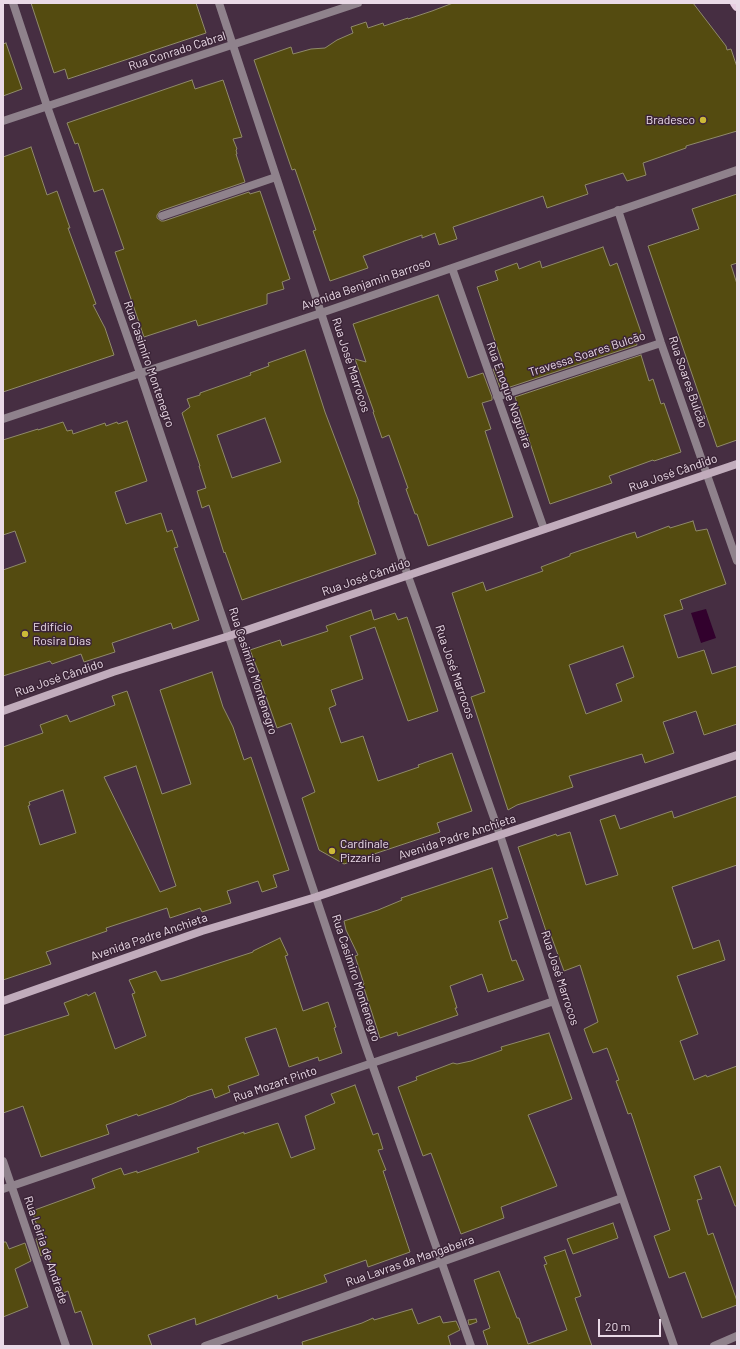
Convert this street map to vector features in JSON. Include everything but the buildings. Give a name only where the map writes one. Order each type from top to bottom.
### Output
[{"type":"street","name":"Rua Casimiro Montenegro","points":[[13,3],[47,106],[140,373],[372,1063],[471,1346]]},
{"type":"street","name":"Rua José Marrocos","points":[[219,3],[408,575],[500,835],[554,1001],[674,1346]]},
{"type":"street","name":"Rua Conrado Cabral","points":[[3,121],[358,3]]},
{"type":"street","name":"Avenida Benjamin Barroso","points":[[3,419],[321,313],[737,170]]},
{"type":"street","points":[[162,216],[276,176]]},
{"type":"street","name":"Rua Soares Bulcão","points":[[618,210],[661,342],[737,561]]},
{"type":"street","name":"Rua Enoque Nogueira","points":[[452,268],[544,529]]},
{"type":"street","name":"Travessa Soares Bulcão","points":[[497,397],[661,342]]},
{"type":"street","name":"Rua José Cândido","points":[[3,711],[113,672],[229,636],[737,464]]},
{"type":"street","name":"Avenida Padre Anchieta","points":[[3,1000],[202,931],[316,896],[737,755]]},
{"type":"street","name":"Rua Mozart Pinto","points":[[3,1189],[554,1001]]},
{"type":"street","name":"Rua Leiria de Andrade","points":[[3,1161],[66,1346]]},
{"type":"street","name":"Rua Lavras da Mangabeira","points":[[204,1346],[622,1198]]},
{"type":"street","points":[[714,1346],[737,1336]]},
{"type":"shaded area","points":[[706,609],[716,638],[701,643],[691,613]]},
{"type":"place","name":"Bradesco","points":[[703,120]]},
{"type":"place","name":"Edifício Rosira Dias","points":[[25,634]]},
{"type":"place","name":"Cardinale Pizzaria","points":[[332,851]]}]
